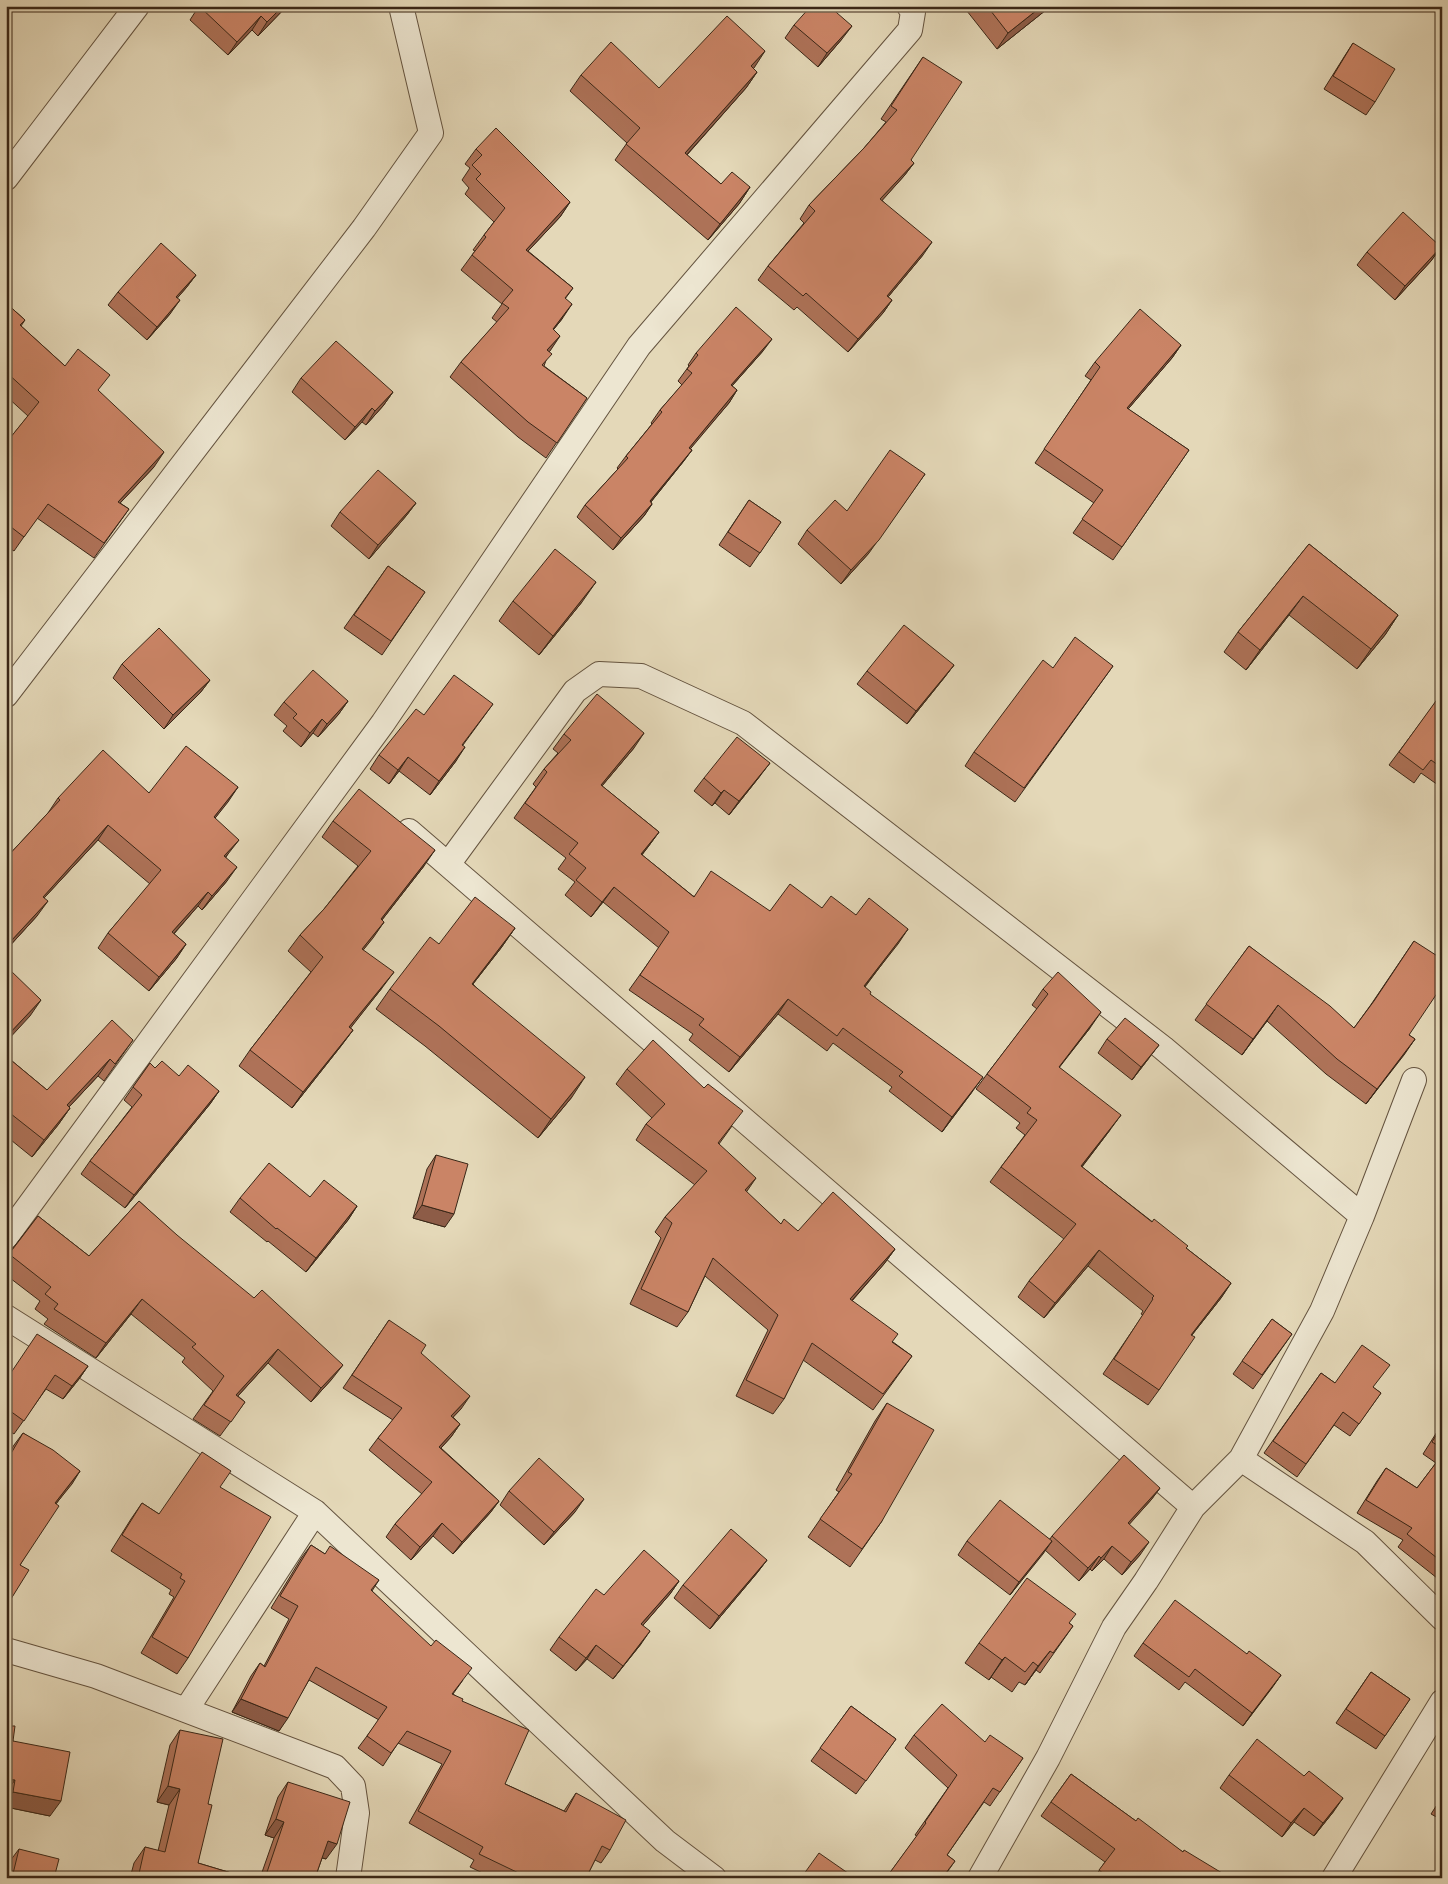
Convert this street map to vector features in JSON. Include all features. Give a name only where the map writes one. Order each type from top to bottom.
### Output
[{"type":"street","points":[[6,178],[138,6]]},
{"type":"street","points":[[6,695],[364,228],[431,134],[401,6]]},
{"type":"street","points":[[6,1237],[347,786],[383,723],[639,346],[910,30],[913,12],[909,6]]},
{"type":"street","points":[[449,863],[575,691],[599,674],[641,676],[743,723],[1163,1048],[1362,1216]]},
{"type":"street","points":[[392,817],[449,863],[1193,1507]]},
{"type":"street","points":[[980,1878],[1048,1758],[1114,1627],[1193,1507],[1241,1459],[1322,1312],[1362,1216],[1414,1080]]},
{"type":"street","points":[[6,1317],[315,1512],[665,1841],[714,1878]]},
{"type":"street","points":[[1241,1459],[1364,1542],[1442,1618]]},
{"type":"street","points":[[186,1710],[315,1512]]},
{"type":"street","points":[[6,1650],[96,1676],[335,1767],[352,1786],[357,1813],[348,1878]]},
{"type":"street","points":[[1334,1878],[1442,1702]]},
{"type":"building","points":[[199,6],[283,6],[267,22],[261,16],[237,42]]},
{"type":"building","points":[[811,6],[829,6],[852,26],[827,53],[794,25]]},
{"type":"building","points":[[987,6],[1042,6],[1008,33]]},
{"type":"building","points":[[727,16],[765,51],[751,66],[757,72],[685,153],[721,184],[732,172],[750,187],[720,224],[626,144],[640,128],[581,75],[611,42],[659,88]]},
{"type":"building","points":[[1353,43],[1395,69],[1375,102],[1333,76]]},
{"type":"building","points":[[923,57],[962,82],[911,160],[914,163],[880,199],[932,242],[887,296],[892,300],[858,339],[806,293],[803,296],[768,266],[815,211],[809,205],[864,148],[897,110],[891,106]]},
{"type":"building","points":[[496,128],[570,202],[526,250],[573,288],[565,298],[572,304],[553,329],[560,336],[547,350],[552,354],[542,365],[587,398],[557,443],[528,422],[461,362],[509,308],[502,303],[513,290],[472,255],[486,237],[484,235],[505,208],[476,179],[481,174],[472,165],[482,155],[476,149]]},
{"type":"building","points":[[1403,212],[1441,247],[1405,286],[1367,252]]},
{"type":"building","points":[[161,243],[196,275],[176,297],[180,300],[157,327],[118,292]]},
{"type":"building","points":[[6,303],[25,320],[20,325],[65,366],[78,349],[110,375],[98,390],[164,452],[118,502],[129,509],[104,543],[48,504],[24,537],[11,527],[6,533],[6,443],[39,402],[6,372]]},
{"type":"building","points":[[736,307],[772,339],[731,385],[737,390],[689,448],[692,450],[650,501],[652,504],[621,538],[585,505],[628,458],[626,456],[662,412],[660,410],[692,373],[687,369],[698,355],[696,353]]},
{"type":"building","points":[[1140,309],[1181,345],[1127,408],[1189,450],[1122,547],[1082,519],[1103,490],[1044,449],[1100,367],[1095,362]]},
{"type":"building","points":[[336,341],[393,392],[375,411],[372,408],[355,427],[301,378]]},
{"type":"building","points":[[890,450],[925,474],[879,540],[851,570],[807,530],[835,500],[847,511]]},
{"type":"building","points":[[378,470],[416,503],[378,545],[340,512]]},
{"type":"building","points":[[749,500],[781,522],[760,553],[728,532]]},
{"type":"building","points":[[1309,544],[1398,615],[1371,649],[1303,596],[1260,650],[1238,632]]},
{"type":"building","points":[[555,549],[596,582],[553,636],[513,601]]},
{"type":"building","points":[[388,566],[425,592],[391,641],[354,615]]},
{"type":"building","points":[[904,625],[954,665],[916,711],[867,671]]},
{"type":"building","points":[[159,628],[210,680],[173,715],[122,664]]},
{"type":"building","points":[[1075,637],[1113,666],[1024,788],[974,752],[1043,660],[1053,668]]},
{"type":"building","points":[[313,670],[348,701],[327,724],[322,719],[310,733],[293,718],[297,714],[284,702]]},
{"type":"building","points":[[454,675],[493,704],[462,745],[465,747],[439,781],[408,757],[398,770],[379,755],[416,709],[424,715]]},
{"type":"building","points":[[597,694],[644,733],[601,785],[659,832],[641,854],[694,897],[711,871],[770,911],[790,884],[822,908],[831,896],[856,915],[869,898],[908,929],[864,986],[871,992],[870,994],[983,1077],[952,1117],[899,1076],[903,1072],[843,1028],[837,1036],[788,999],[740,1057],[699,1025],[704,1019],[640,975],[669,932],[614,887],[602,902],[576,880],[586,868],[569,854],[578,843],[525,803],[547,772],[544,769],[571,740],[564,734]]},
{"type":"building","points":[[1441,694],[1442,768],[1431,760],[1423,770],[1399,752]]},
{"type":"building","points":[[737,737],[770,763],[739,801],[724,790],[721,793],[704,778]]},
{"type":"building","points":[[186,746],[238,787],[214,817],[239,840],[224,856],[237,867],[212,896],[208,892],[172,932],[186,944],[159,977],[108,933],[161,870],[108,825],[43,897],[48,901],[10,942],[6,938],[6,858],[60,800],[58,798],[103,750],[149,793]]},
{"type":"building","points":[[359,789],[435,850],[381,919],[384,922],[362,949],[394,972],[349,1027],[353,1030],[303,1092],[250,1050],[323,957],[300,935],[324,909],[371,851],[333,821]]},
{"type":"building","points":[[475,897],[515,928],[472,984],[585,1077],[551,1119],[439,1026],[390,989],[430,937],[439,944]]},
{"type":"building","points":[[1414,941],[1442,959],[1442,986],[1409,1035],[1415,1039],[1377,1089],[1337,1059],[1278,1005],[1253,1039],[1206,1004],[1249,946],[1330,1006],[1354,1028]]},
{"type":"building","points":[[9,969],[41,1000],[6,1037],[6,973]]},
{"type":"building","points":[[1058,972],[1101,1012],[1059,1067],[1121,1115],[1081,1166],[1152,1222],[1154,1219],[1188,1246],[1186,1248],[1231,1283],[1191,1335],[1195,1337],[1159,1390],[1114,1359],[1154,1296],[1099,1250],[1055,1303],[1029,1281],[1076,1224],[1001,1167],[1037,1120],[1027,1113],[1031,1108],[987,1074],[1048,994],[1043,989]]},
{"type":"building","points":[[1125,1018],[1159,1045],[1141,1067],[1107,1039]]},
{"type":"building","points":[[112,1020],[133,1040],[115,1064],[110,1059],[67,1105],[70,1108],[44,1140],[6,1110],[6,1056],[47,1090]]},
{"type":"building","points":[[653,1040],[704,1088],[708,1084],[743,1111],[718,1143],[756,1178],[745,1190],[781,1224],[784,1219],[798,1231],[833,1192],[895,1249],[850,1299],[898,1334],[892,1342],[912,1356],[883,1394],[812,1343],[784,1399],[746,1380],[778,1315],[713,1258],[688,1312],[641,1289],[672,1223],[665,1217],[707,1171],[646,1124],[665,1104],[627,1069]]},
{"type":"building","points":[[162,1061],[179,1076],[188,1065],[219,1091],[134,1195],[90,1161],[142,1095],[133,1087],[150,1063],[155,1068]]},
{"type":"building","points":[[436,1155],[468,1164],[454,1214],[422,1205]]},
{"type":"building","points":[[269,1163],[310,1197],[324,1180],[357,1206],[316,1258],[276,1229],[240,1198]]},
{"type":"building","points":[[139,1201],[254,1298],[262,1290],[343,1365],[321,1388],[278,1349],[236,1395],[245,1402],[231,1422],[204,1405],[224,1376],[192,1347],[196,1344],[142,1299],[106,1343],[54,1309],[58,1304],[45,1294],[51,1287],[9,1254],[38,1216],[89,1256]]},
{"type":"building","points":[[1272,1319],[1292,1334],[1262,1375],[1242,1361]]},
{"type":"building","points":[[389,1320],[426,1345],[421,1353],[470,1396],[451,1416],[460,1424],[439,1447],[499,1501],[462,1542],[442,1523],[420,1547],[395,1524],[432,1482],[378,1438],[402,1408],[352,1375]]},
{"type":"building","points":[[37,1334],[88,1366],[72,1386],[55,1375],[24,1421],[6,1408],[6,1380]]},
{"type":"building","points":[[1362,1345],[1390,1365],[1373,1387],[1381,1393],[1359,1424],[1343,1412],[1306,1464],[1273,1441],[1321,1373],[1335,1383]]},
{"type":"building","points":[[887,1403],[934,1430],[882,1521],[862,1549],[820,1519],[852,1474],[848,1472]]},
{"type":"building","points":[[1442,1426],[1442,1448],[1432,1442]]},
{"type":"building","points":[[23,1433],[53,1450],[80,1471],[55,1503],[59,1506],[20,1565],[29,1570],[6,1607],[6,1462]]},
{"type":"building","points":[[202,1452],[231,1471],[220,1487],[271,1517],[188,1658],[152,1637],[185,1581],[180,1578],[182,1574],[122,1535],[142,1503],[159,1514]]},
{"type":"building","points":[[1124,1455],[1160,1488],[1128,1523],[1149,1542],[1131,1562],[1112,1546],[1088,1568],[1052,1536]]},
{"type":"building","points":[[1442,1455],[1442,1562],[1407,1534],[1412,1528],[1366,1500],[1386,1468],[1417,1488]]},
{"type":"building","points":[[539,1458],[584,1499],[554,1532],[509,1491]]},
{"type":"building","points":[[1000,1500],[1052,1541],[1019,1582],[967,1541]]},
{"type":"building","points":[[731,1529],[767,1560],[719,1616],[683,1585]]},
{"type":"building","points":[[311,1545],[325,1554],[330,1546],[379,1580],[371,1590],[431,1646],[436,1640],[472,1668],[452,1694],[463,1699],[462,1701],[529,1730],[505,1784],[566,1812],[576,1793],[626,1820],[610,1850],[602,1846],[586,1878],[529,1878],[479,1854],[483,1847],[418,1811],[451,1751],[407,1731],[391,1753],[367,1736],[387,1707],[316,1667],[288,1718],[241,1699],[260,1663],[265,1667],[298,1606],[280,1596]]},
{"type":"building","points":[[644,1550],[679,1581],[641,1624],[650,1631],[623,1666],[596,1645],[586,1658],[559,1637],[596,1589],[604,1595]]},
{"type":"building","points":[[1027,1578],[1076,1614],[1069,1623],[1073,1626],[1053,1653],[1050,1651],[1038,1666],[1033,1662],[1025,1672],[1005,1657],[1002,1660],[979,1643]]},
{"type":"building","points":[[1175,1600],[1247,1654],[1249,1651],[1281,1675],[1252,1713],[1195,1669],[1189,1677],[1143,1643]]},
{"type":"building","points":[[1371,1672],[1410,1699],[1385,1736],[1346,1709]]},
{"type":"building","points":[[942,1704],[985,1742],[990,1735],[1023,1758],[1000,1792],[993,1788],[947,1855],[955,1861],[942,1878],[886,1878],[926,1823],[957,1775],[914,1735]]},
{"type":"building","points":[[851,1706],[896,1739],[866,1781],[820,1748]]},
{"type":"building","points":[[6,1726],[15,1726],[13,1741],[70,1752],[61,1801],[13,1792],[15,1780],[6,1779]]},
{"type":"building","points":[[180,1730],[223,1739],[208,1804],[212,1805],[198,1863],[248,1878],[138,1878],[145,1847],[165,1852],[180,1789],[168,1786]]},
{"type":"building","points":[[1257,1739],[1304,1776],[1309,1771],[1343,1798],[1323,1823],[1304,1808],[1291,1823],[1229,1775]]},
{"type":"building","points":[[1071,1774],[1136,1821],[1138,1818],[1183,1852],[1184,1850],[1222,1873],[1219,1878],[1109,1878],[1099,1870],[1115,1849],[1051,1802]]},
{"type":"building","points":[[288,1782],[350,1802],[337,1844],[328,1841],[315,1878],[265,1878],[284,1822],[276,1819]]},
{"type":"building","points":[[19,1849],[59,1859],[54,1878],[12,1878]]},
{"type":"building","points":[[819,1853],[855,1878],[801,1878]]}]
